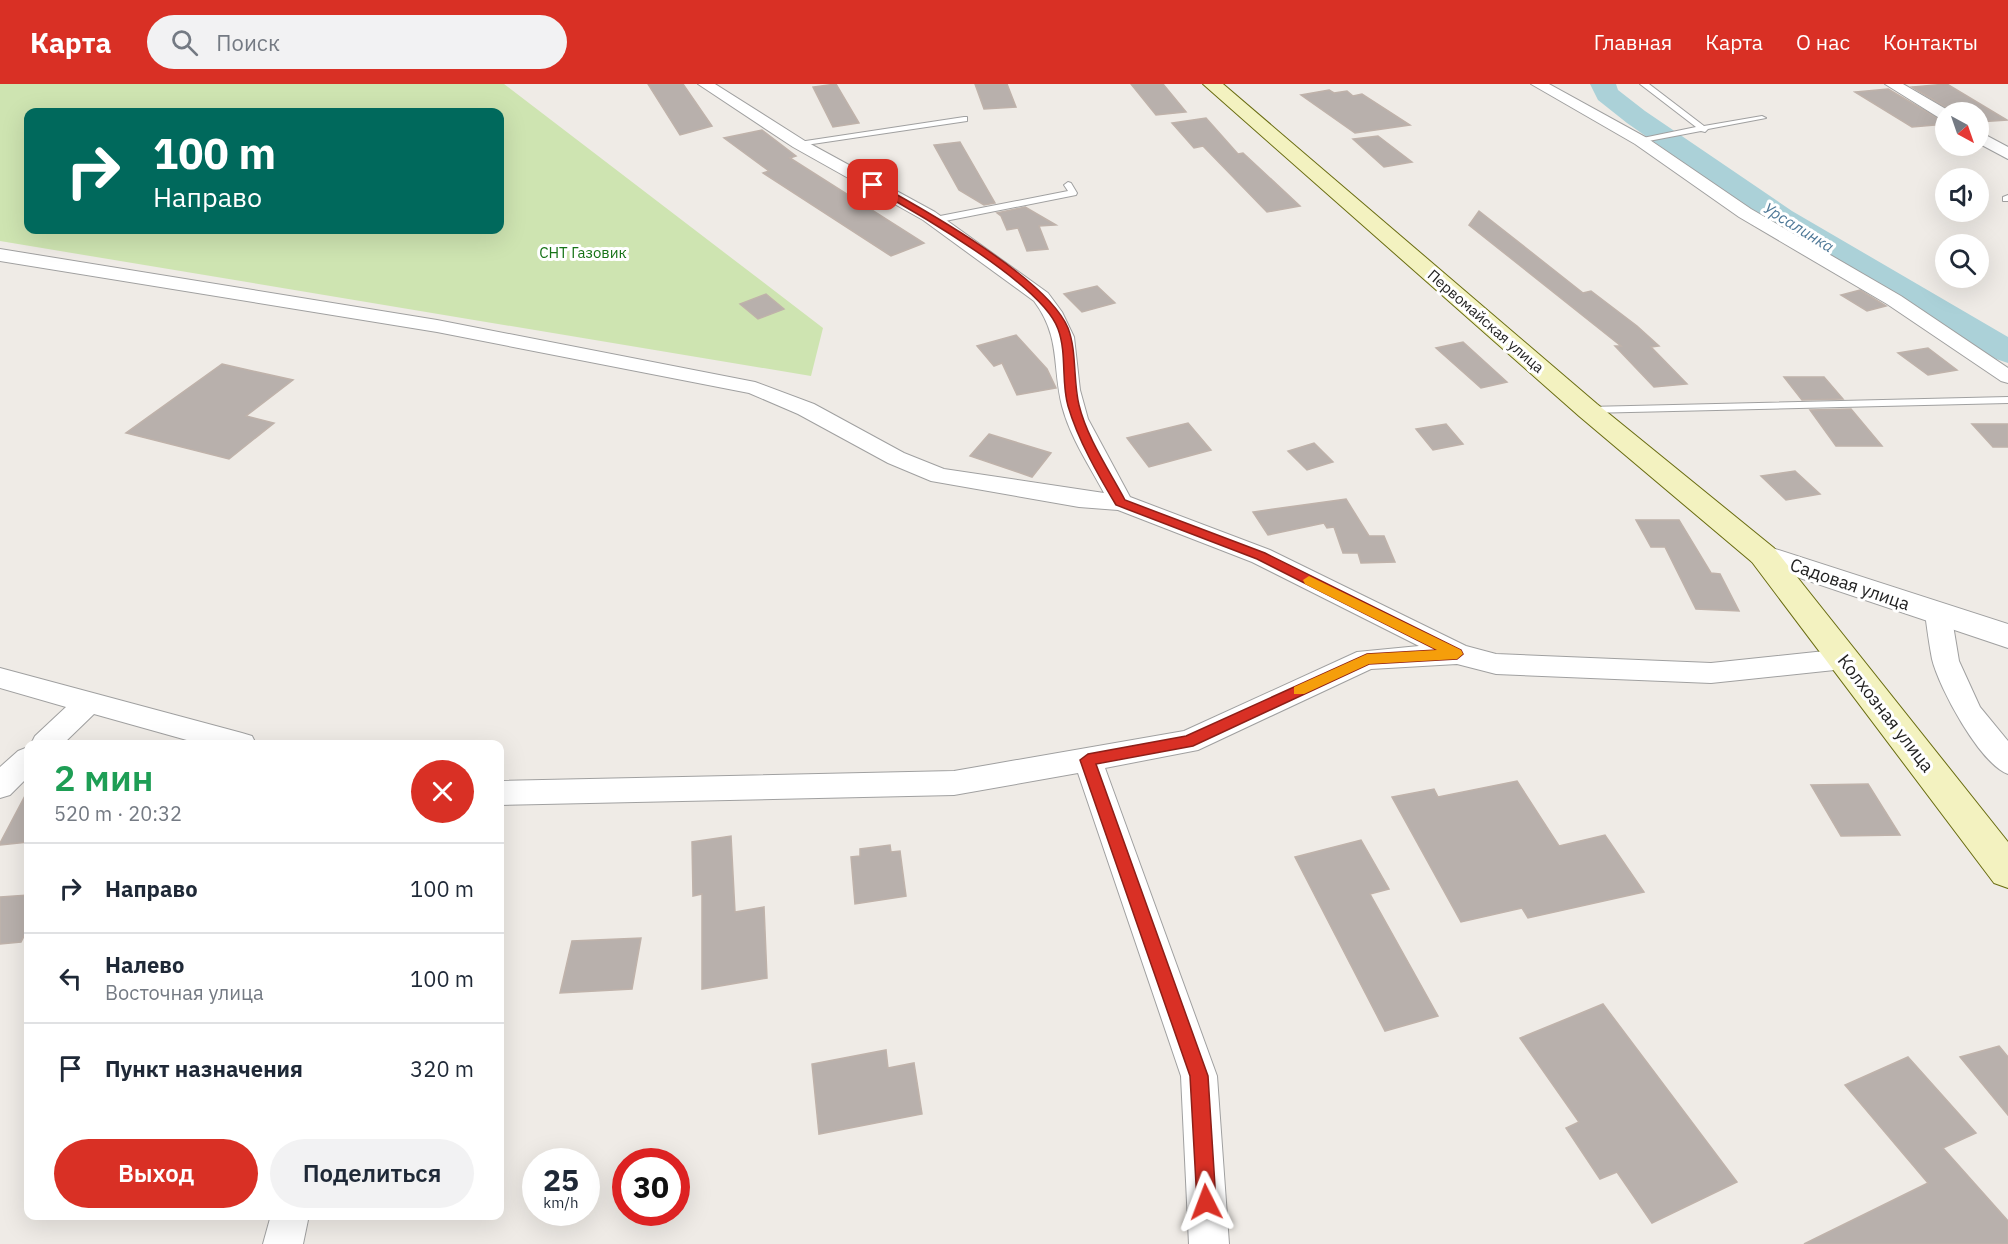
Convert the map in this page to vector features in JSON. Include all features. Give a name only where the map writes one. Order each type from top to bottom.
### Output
[{"type":"main road","name":"Первомайская улица","points":[[1212,84],[1588,410],[1763,555]]},
{"type":"main road","name":"Колхозная улица","points":[[1763,555],[2008,871]]},
{"type":"street","points":[[705,84],[799,144],[935,220],[1041,297],[1056,314],[1064,331],[1073,405],[1083,431],[1121,502]]},
{"type":"street","points":[[1538,84],[1641,141],[1745,213],[1894,300],[2008,377]]},
{"type":"street","points":[[1892,84],[1935,109]]},
{"type":"street","points":[[1989,143],[2008,154]]},
{"type":"street","points":[[0,255],[437,326],[754,388],[806,410],[896,458],[939,476],[1079,499],[1121,502],[1261,556],[1457,654],[1496,664],[1711,673],[1844,659]]},
{"type":"street","name":"Садовая улица","points":[[1763,555],[2008,636]]},
{"type":"street","points":[[1938,613],[1946,661],[1969,712],[2008,762]]},
{"type":"street","points":[[504,793],[954,783],[1188,742],[1367,659],[1457,654]]},
{"type":"street","points":[[0,678],[227,740]]},
{"type":"street","points":[[49,740],[89,702]]},
{"type":"street","points":[[1088,760],[1199,1076],[1209,1244]]},
{"type":"street","points":[[0,786],[24,763]]},
{"type":"street","points":[[283,1244],[289,1220]]},
{"type":"lane","points":[[1644,84],[1706,129]]},
{"type":"lane","points":[[1641,141],[1706,129],[1730,121],[1762,117]]},
{"type":"lane","points":[[799,144],[964,120]]},
{"type":"lane","points":[[935,220],[1073,193],[1068,185]]},
{"type":"lane","points":[[1588,410],[2008,400]]},
{"type":"green space","name":"СНТ Газовик","points":[[0,84],[504,84],[823,328],[811,376],[0,241]]},
{"type":"building","points":[[648,84],[683,84],[712,126],[680,135]]},
{"type":"building","points":[[836,84],[859,123],[833,127],[813,87]]},
{"type":"building","points":[[975,84],[1007,84],[1016,107],[984,109]]},
{"type":"building","points":[[1131,84],[1163,84],[1186,112],[1156,115]]},
{"type":"building","points":[[1947,84],[1977,102],[1937,102],[1912,87]]},
{"type":"building","points":[[1888,89],[1935,117],[1935,125],[1912,127],[1855,92]]},
{"type":"building","points":[[1329,90],[1334,93],[1347,91],[1353,96],[1362,94],[1410,125],[1355,133],[1301,95]]},
{"type":"building","points":[[1989,109],[2007,120],[1989,121]]},
{"type":"building","points":[[1206,118],[1238,154],[1243,153],[1300,206],[1267,212],[1203,146],[1194,148],[1172,123]]},
{"type":"building","points":[[762,130],[796,156],[790,158],[924,243],[891,256],[763,173],[769,171],[724,138]]},
{"type":"building","points":[[1378,136],[1412,162],[1384,167],[1353,139]]},
{"type":"building","points":[[960,142],[995,203],[984,205],[959,190],[934,145]]},
{"type":"building","points":[[1025,207],[1056,225],[1039,226],[1048,249],[1027,251],[1018,228],[1007,230],[1001,216],[997,213]]},
{"type":"building","points":[[1479,211],[1583,293],[1591,291],[1637,326],[1659,346],[1651,347],[1687,384],[1654,387],[1615,346],[1621,346],[1469,225]]},
{"type":"building","points":[[1097,286],[1115,303],[1082,312],[1064,294]]},
{"type":"building","points":[[1860,290],[1886,306],[1867,311],[1841,295]]},
{"type":"building","points":[[766,294],[784,309],[758,319],[740,304]]},
{"type":"building","points":[[1016,335],[1047,369],[1056,388],[1017,395],[1002,363],[994,366],[977,346]]},
{"type":"building","points":[[1463,342],[1507,382],[1481,388],[1436,348]]},
{"type":"building","points":[[1928,348],[1957,370],[1928,375],[1898,353]]},
{"type":"building","points":[[222,364],[293,380],[246,416],[274,423],[229,459],[126,433]]},
{"type":"building","points":[[1784,377],[1824,377],[1843,399],[1802,400]]},
{"type":"building","points":[[1851,409],[1882,446],[1836,446],[1810,410]]},
{"type":"building","points":[[1188,423],[1211,450],[1149,467],[1127,438]]},
{"type":"building","points":[[1446,424],[1463,444],[1433,450],[1416,429]]},
{"type":"building","points":[[1972,424],[2008,424],[2008,447],[1993,447]]},
{"type":"building","points":[[989,434],[1051,453],[1032,477],[970,456]]},
{"type":"building","points":[[1314,443],[1333,462],[1307,470],[1288,451]]},
{"type":"building","points":[[1795,471],[1820,494],[1786,500],[1761,476]]},
{"type":"building","points":[[1346,499],[1369,536],[1384,536],[1395,562],[1361,563],[1358,553],[1343,553],[1334,527],[1327,528],[1324,523],[1268,535],[1253,512]]},
{"type":"building","points":[[1636,520],[1679,520],[1711,573],[1720,574],[1739,611],[1696,609],[1665,547],[1651,547]]},
{"type":"building","points":[[1517,781],[1559,846],[1605,835],[1644,892],[1528,918],[1522,908],[1461,922],[1392,797],[1434,789],[1438,797]]},
{"type":"building","points":[[1868,784],[1900,835],[1841,836],[1811,785]]},
{"type":"building","points":[[24,798],[24,842],[0,845]]},
{"type":"building","points":[[731,836],[735,912],[764,907],[767,978],[702,989],[702,894],[693,896],[692,842]]},
{"type":"building","points":[[1361,840],[1389,889],[1370,894],[1438,1016],[1385,1031],[1295,857]]},
{"type":"building","points":[[890,845],[891,852],[900,851],[906,896],[855,904],[851,857],[860,856],[860,849]]},
{"type":"building","points":[[24,895],[24,936],[21,942],[0,944],[0,897]]},
{"type":"building","points":[[641,938],[632,989],[560,993],[572,941]]},
{"type":"building","points":[[1603,1004],[1737,1182],[1652,1223],[1617,1172],[1600,1179],[1566,1128],[1579,1122],[1520,1038]]},
{"type":"building","points":[[1999,1046],[2008,1057],[2008,1115],[1960,1057]]},
{"type":"building","points":[[886,1050],[888,1068],[914,1063],[922,1114],[819,1134],[812,1064]]},
{"type":"building","points":[[1908,1057],[1976,1133],[1943,1148],[2008,1221],[2008,1244],[1804,1244],[1928,1183],[1845,1085]]},
{"type":"waterway","name":"Урсалинка","points":[[1603,84],[1607,94],[1636,117],[1781,217],[2008,352]]},
{"type":"slow traffic","points":[[1299,690],[1367,659],[1457,654],[1309,580]]},
{"type":"route","points":[[873,185],[929,216],[981,251],[1041,297],[1056,314],[1064,331],[1073,405],[1083,431],[1121,502],[1261,556],[1457,654],[1367,659],[1188,742],[1088,760],[1199,1076],[1206,1202]]}]
